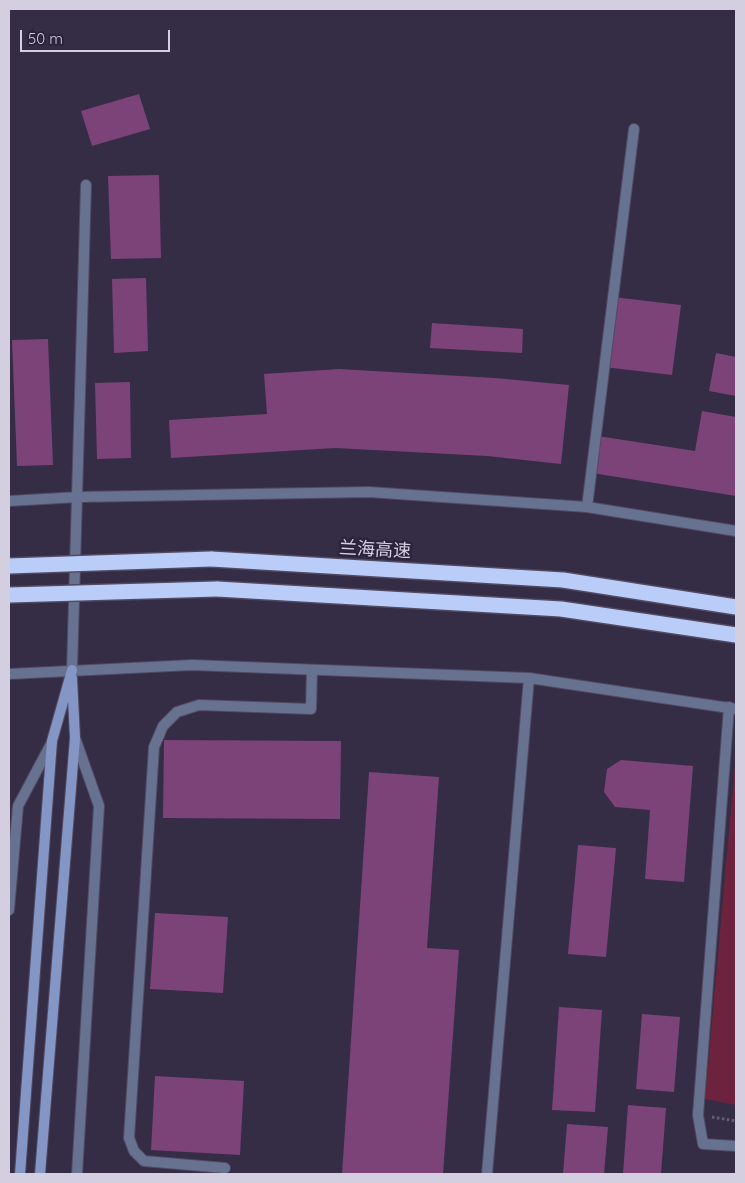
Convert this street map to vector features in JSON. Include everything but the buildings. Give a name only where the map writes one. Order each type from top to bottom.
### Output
[{"type":"highway","name":"兰海高速","points":[[9,566],[211,559],[563,580],[736,608]]},
{"type":"highway","points":[[9,595],[217,589],[561,609],[736,635]]},
{"type":"main road","points":[[40,1174],[75,738],[72,670]]},
{"type":"main road","points":[[20,1174],[52,741],[72,670]]},
{"type":"street","points":[[587,507],[634,129]]},
{"type":"street","points":[[72,670],[86,185]]},
{"type":"street","points":[[9,501],[78,497],[369,492],[587,507],[736,531]]},
{"type":"street","points":[[9,674],[192,665],[529,678],[733,708],[698,1115],[703,1144],[736,1146]]},
{"type":"street","points":[[225,1168],[144,1161],[134,1151],[129,1138],[154,747],[163,726],[177,712],[200,705],[311,709],[312,670]]},
{"type":"street","points":[[487,1174],[529,678]]},
{"type":"street","points":[[75,738],[99,806],[77,1174]]},
{"type":"street","points":[[9,910],[18,806],[52,741]]},
{"type":"path","points":[[698,1115],[736,1120]]},
{"type":"shaded area","points":[[736,754],[736,1105],[705,1099]]}]
